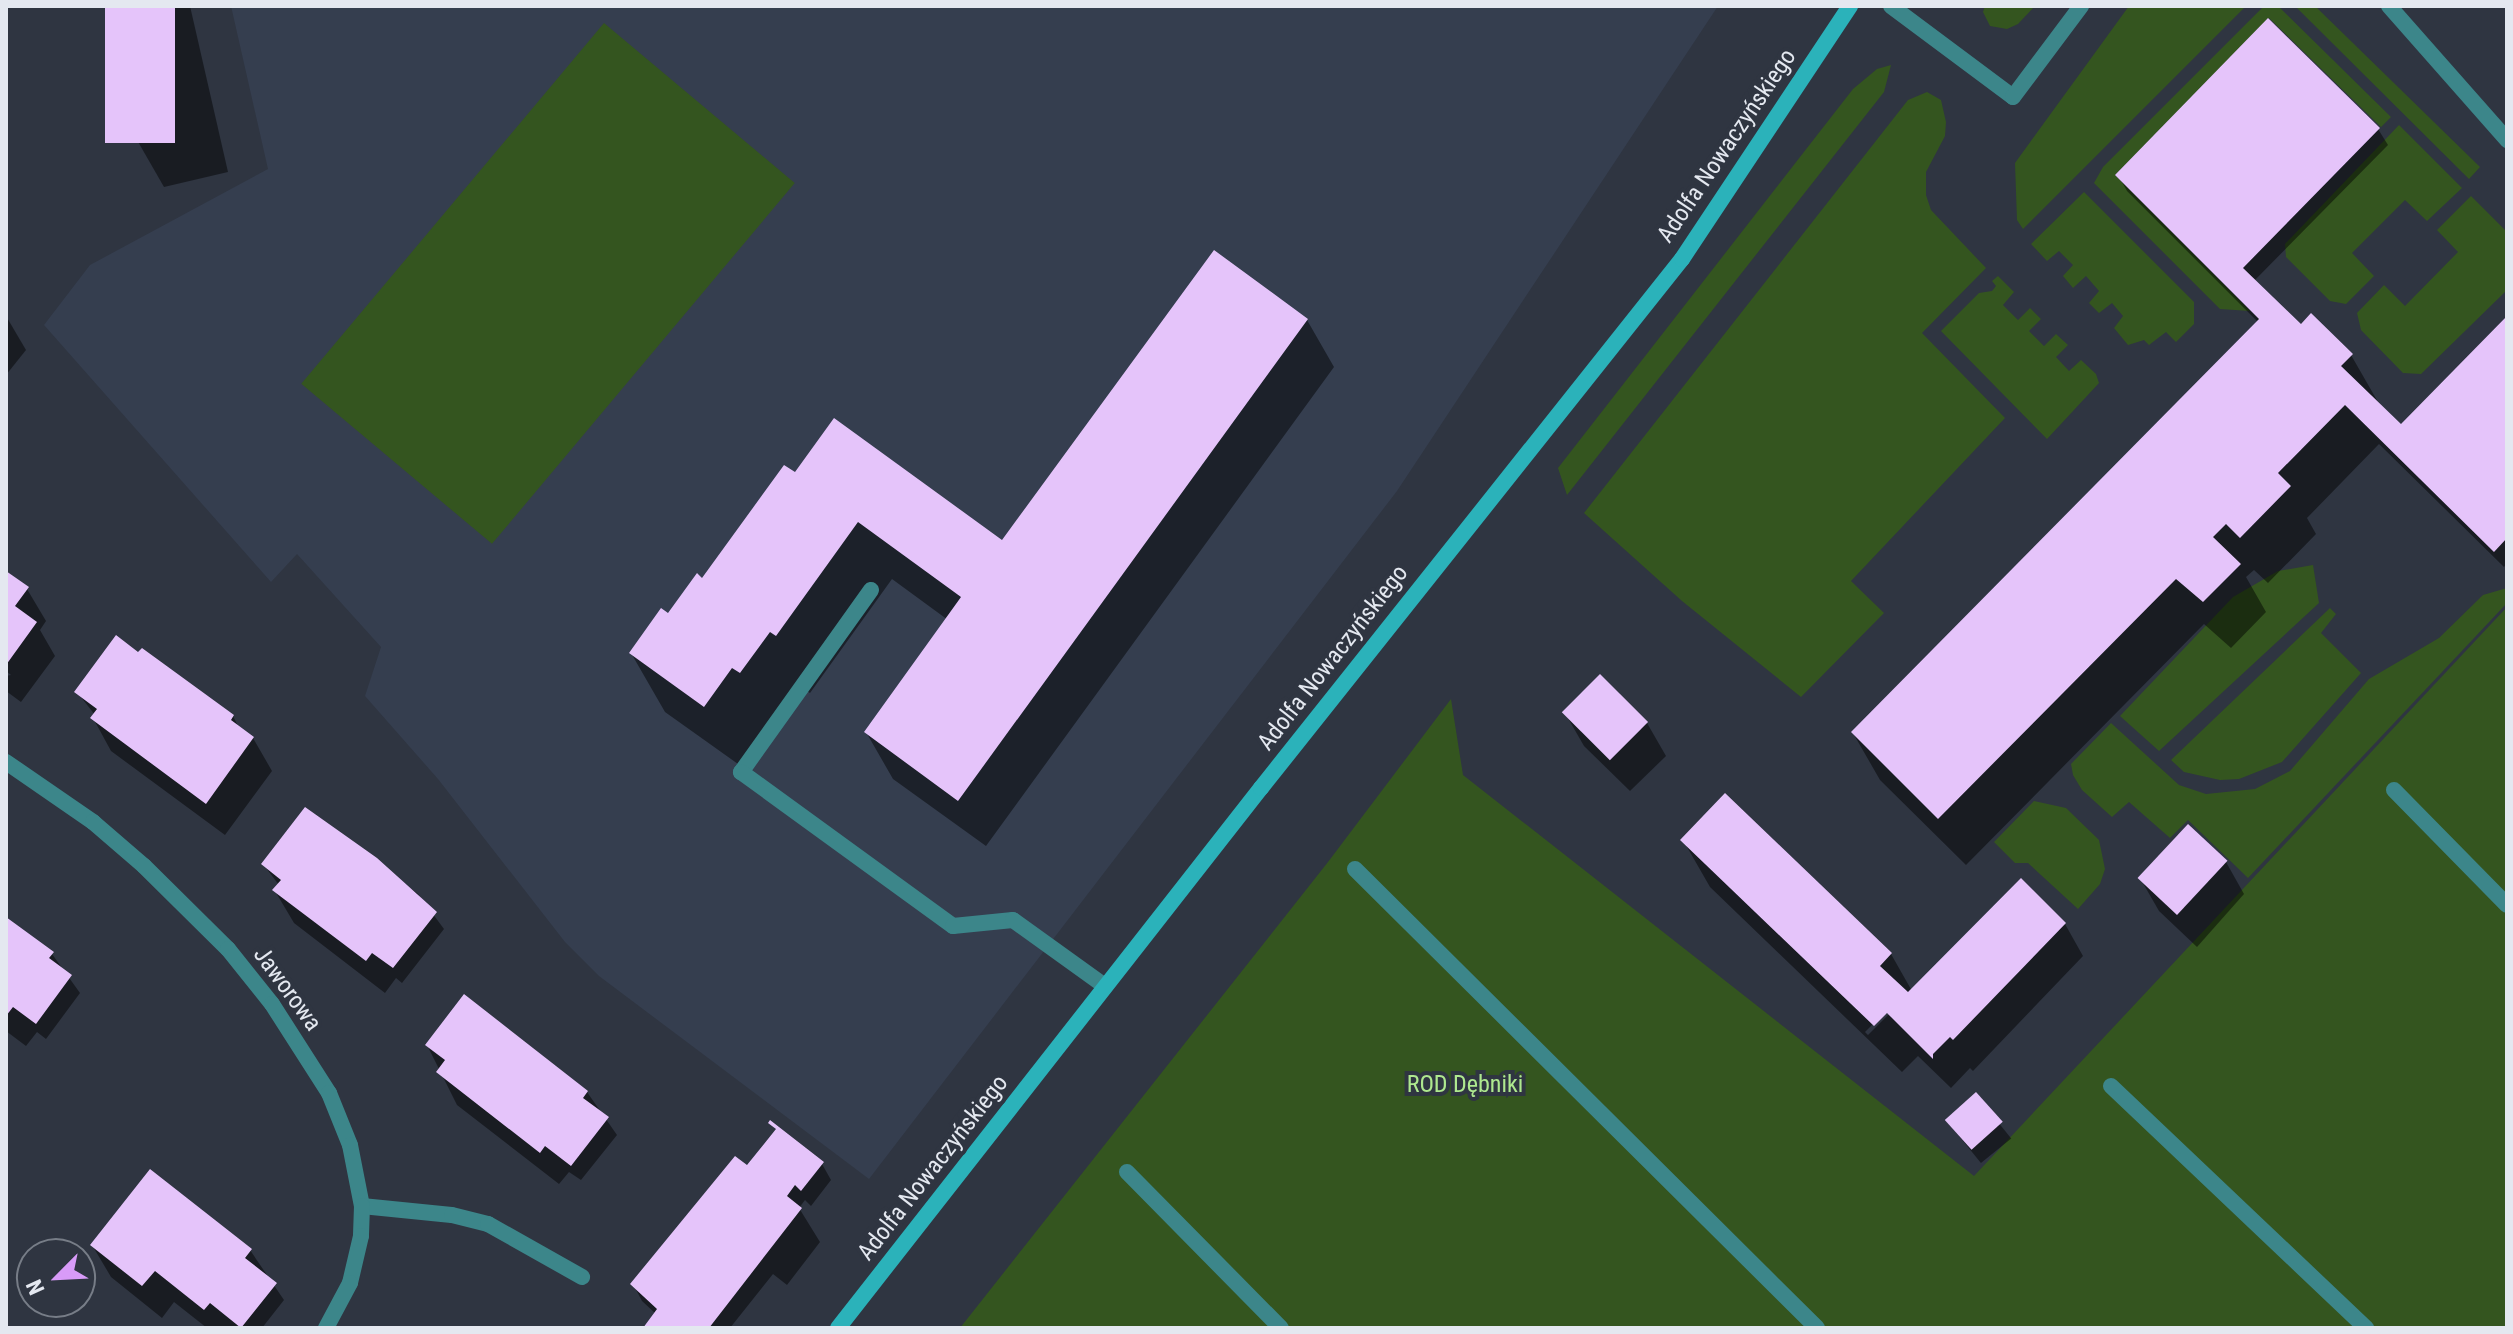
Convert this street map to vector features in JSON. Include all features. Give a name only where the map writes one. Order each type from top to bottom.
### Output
[{"type":"street","name":"Adolfa Nowaczyńskiego","points":[[838,1328],[1682,259],[1850,6]]},
{"type":"street","points":[[1891,6],[2013,97],[2081,6]]},
{"type":"street","points":[[2389,6],[2507,140]]},
{"type":"street","points":[[871,590],[741,772],[953,926],[1013,920],[1105,986]]},
{"type":"street","name":"Jaworowa","points":[[6,762],[93,822],[144,866],[228,949],[272,1004],[329,1093],[350,1145],[362,1206],[361,1236],[350,1283],[326,1328]]},
{"type":"street","points":[[2394,790],[2507,905]]},
{"type":"street","points":[[1355,869],[1817,1328]]},
{"type":"street","points":[[2111,1086],[2366,1328]]},
{"type":"street","points":[[1127,1172],[1281,1328]]},
{"type":"street","points":[[362,1206],[452,1215],[488,1224],[582,1277]]},
{"type":"shaded area","points":[[231,6],[1718,6],[1397,491],[869,1179],[599,976],[565,942],[438,779],[365,696],[381,647],[297,554],[271,582],[44,325],[90,265],[268,169]]},
{"type":"green space","points":[[1985,6],[2035,6],[2018,24],[2007,29],[1990,26],[1983,12]]},
{"type":"green space","points":[[2129,6],[2246,6],[2023,229],[2017,220],[2015,163]]},
{"type":"green space","points":[[2264,6],[2278,6],[2391,117],[2381,127],[2269,18],[2115,175],[2250,311],[2220,309],[2094,183],[2103,167]]},
{"type":"green space","points":[[2295,6],[2315,6],[2480,167],[2469,179]]},
{"type":"green space","points":[[604,23],[795,183],[492,544],[301,384]]},
{"type":"green space","points":[[1891,65],[1884,92],[1567,495],[1558,468],[1853,89],[1877,69]]},
{"type":"green space","points":[[1927,92],[1941,100],[1946,122],[1945,136],[1926,172],[1926,195],[1931,210],[1986,268],[1922,333],[2005,418],[1851,581],[1884,613],[1801,697],[1682,601],[1584,513],[1908,100]]},
{"type":"green space","points":[[2399,125],[2462,188],[2427,221],[2405,200],[2352,253],[2374,276],[2346,304],[2330,301],[2286,257],[2285,244]]},
{"type":"green space","points":[[2084,192],[2194,302],[2194,324],[2176,342],[2166,332],[2149,345],[2144,340],[2128,345],[2114,328],[2123,316],[2112,303],[2099,313],[2089,303],[2099,291],[2086,276],[2073,288],[2063,276],[2073,265],[2059,251],[2047,261],[2031,244]]},
{"type":"green space","points":[[2471,196],[2507,232],[2507,290],[2421,374],[2403,373],[2361,330],[2357,313],[2384,285],[2405,306],[2458,252],[2437,230]]},
{"type":"green space","points":[[1998,276],[2014,292],[2003,305],[2018,320],[2030,308],[2041,319],[2029,331],[2044,346],[2056,334],[2068,345],[2056,357],[2069,371],[2081,360],[2096,374],[2099,383],[2047,439],[1941,331],[1979,293],[1992,291],[1996,286],[1992,281]]},
{"type":"green space","points":[[2313,565],[2319,603],[2159,751],[2120,716],[2233,597],[2278,571]]},
{"type":"green space","points":[[2507,588],[2507,603],[2248,878],[2188,820],[2170,838],[2129,802],[2112,817],[2082,790],[2073,775],[2071,764],[2111,723],[2179,785],[2206,794],[2255,789],[2290,771],[2369,679],[2439,638],[2483,595]]},
{"type":"green space","name":"ROD Dębniki","points":[[2507,607],[2507,1328],[960,1328],[1328,862],[1451,699],[1463,775],[1974,1176]]},
{"type":"green space","points":[[2330,608],[2336,614],[2321,633],[2361,673],[2282,762],[2239,779],[2220,780],[2184,772],[2171,760]]},
{"type":"green space","points":[[2034,801],[2066,808],[2099,840],[2105,869],[2100,884],[2078,909],[2028,863],[2015,863],[1994,842]]},
{"type":"building","points":[[105,6],[175,6],[175,143],[105,143]]},
{"type":"building","points":[[2268,18],[2380,128],[2243,268],[2301,324],[2311,313],[2353,354],[2341,366],[2401,424],[2507,316],[2507,538],[2494,552],[2345,405],[2278,473],[2291,486],[2240,538],[2226,524],[2213,537],[2241,564],[2203,602],[2176,579],[1938,819],[1851,732],[2259,319],[2115,175]]},
{"type":"building","points":[[1214,250],[1308,319],[958,801],[864,732],[961,597],[858,522],[776,636],[770,632],[740,673],[732,668],[704,707],[629,653],[661,608],[668,613],[697,573],[702,578],[784,465],[795,472],[834,418],[1002,540]]},
{"type":"building","points":[[6,571],[29,587],[15,606],[37,622],[6,665]]},
{"type":"building","points":[[116,635],[138,652],[142,648],[234,715],[231,720],[254,737],[206,804],[90,718],[97,709],[74,692]]},
{"type":"building","points":[[1600,674],[1648,722],[1610,760],[1562,712]]},
{"type":"building","points":[[1725,793],[1892,953],[1880,966],[1908,992],[2021,878],[2066,923],[1953,1040],[1950,1037],[1933,1054],[1933,1059],[1887,1013],[1874,1026],[1680,840]]},
{"type":"building","points":[[305,807],[377,858],[437,912],[393,968],[372,953],[366,961],[272,890],[281,880],[261,864]]},
{"type":"building","points":[[2188,824],[2227,861],[2177,915],[2138,878]]},
{"type":"building","points":[[6,917],[54,952],[49,958],[72,975],[36,1024],[13,1007],[6,1016]]},
{"type":"building","points":[[464,994],[588,1091],[583,1098],[609,1117],[571,1166],[545,1146],[540,1153],[436,1072],[445,1060],[425,1045]]},
{"type":"building","points":[[1976,1092],[2003,1122],[1972,1150],[1945,1120]]},
{"type":"building","points":[[770,1120],[824,1162],[801,1191],[795,1185],[787,1196],[802,1208],[709,1328],[643,1328],[657,1309],[630,1284],[735,1156],[747,1165],[776,1129],[768,1123]]},
{"type":"building","points":[[150,1169],[252,1249],[245,1258],[277,1283],[241,1328],[210,1303],[204,1310],[155,1271],[142,1286],[96,1250],[96,1238]]}]
